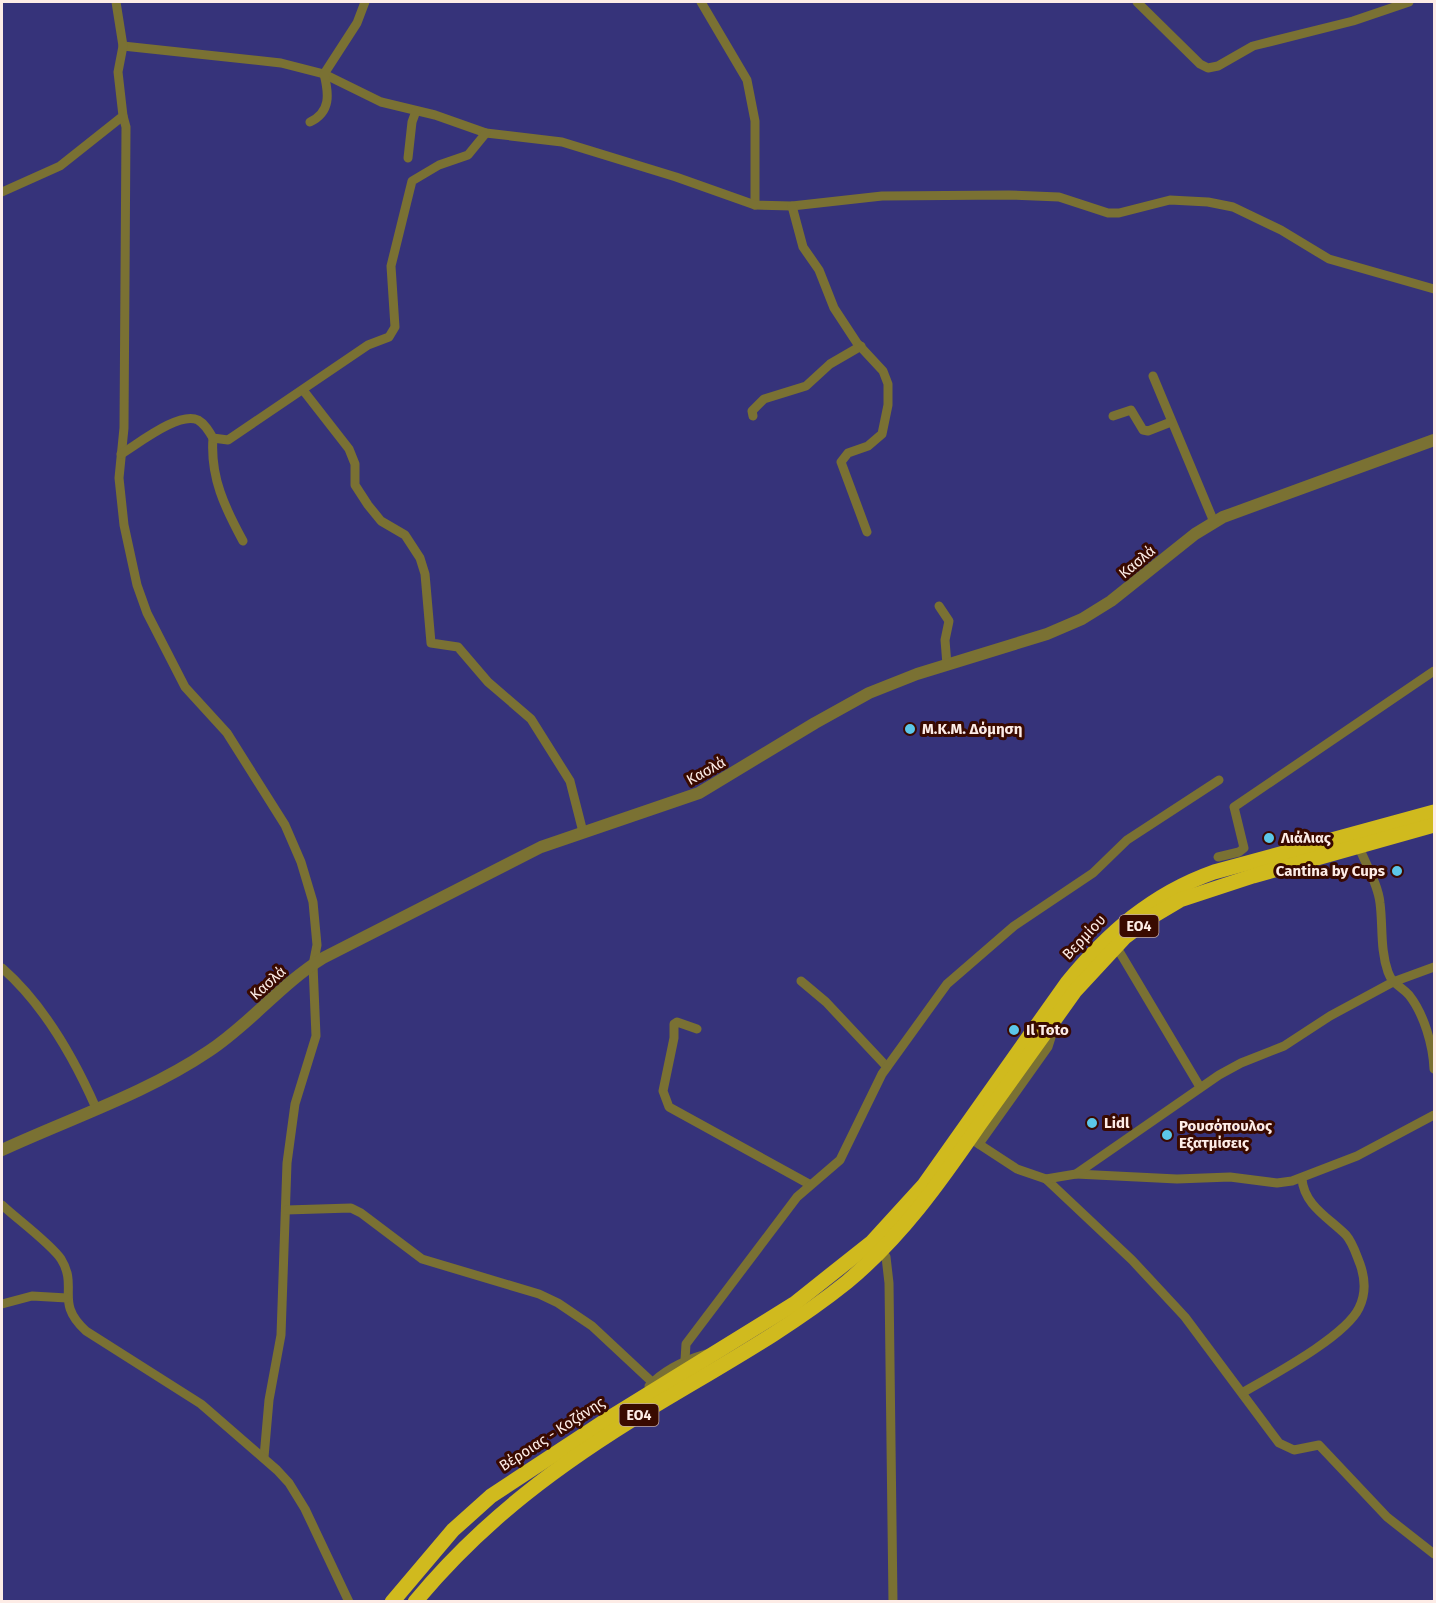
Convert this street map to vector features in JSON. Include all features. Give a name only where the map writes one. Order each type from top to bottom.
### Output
[{"type":"main road","name":"Βερμίου","points":[[971,1138],[1067,983],[1101,943],[1148,904],[1180,885],[1214,872],[1434,812]]},
{"type":"main road","name":"Βερμίου","points":[[876,1246],[924,1185],[971,1138],[1056,1017],[1116,946],[1153,915],[1180,900],[1236,881],[1434,825]]},
{"type":"main road","name":"Βέροιας - Κοζάνης","points":[[392,1602],[453,1530],[491,1496],[608,1419],[744,1337],[876,1246]]},
{"type":"main road","name":"ΕΟ4","points":[[415,1602],[474,1536],[536,1485],[649,1409],[786,1326],[849,1280],[876,1246]]},
{"type":"street","points":[[116,2],[123,46],[118,72],[126,126],[120,498],[141,598],[186,687],[227,733],[290,835],[313,902],[317,945],[313,965],[316,1036],[295,1104],[287,1164],[281,1335],[269,1400],[264,1457]]},
{"type":"street","points":[[310,122],[319,117],[327,107],[328,88],[324,74],[357,23],[365,2]]},
{"type":"street","points":[[701,2],[747,80],[755,121],[755,206]]},
{"type":"street","points":[[1137,2],[1200,64],[1213,68],[1253,46],[1334,26],[1409,2]]},
{"type":"street","points":[[123,46],[281,63],[324,74],[365,96],[453,120],[486,133],[562,142],[755,206],[792,206],[882,196],[1009,195],[1059,197],[1108,213],[1119,213],[1170,200],[1208,202],[1233,207],[1281,230],[1329,259],[1434,289]]},
{"type":"street","points":[[408,158],[412,123],[416,111]]},
{"type":"street","points":[[2,192],[60,166],[123,116]]},
{"type":"street","points":[[213,438],[228,440],[368,345],[391,335],[395,327],[391,262],[412,180],[439,165],[468,155],[486,133]]},
{"type":"street","points":[[792,206],[803,247],[819,270],[843,324],[883,371],[889,393],[882,434],[868,446],[848,453],[841,462],[867,532]]},
{"type":"street","points":[[753,416],[752,411],[758,403],[806,386],[830,364],[861,346]]},
{"type":"street","points":[[1153,376],[1214,522]]},
{"type":"street","points":[[303,390],[349,449],[356,464],[355,485],[368,505],[381,521],[409,538],[420,558],[425,574],[431,643],[458,647],[488,682],[531,719],[570,781],[583,831]]},
{"type":"street","points":[[1113,416],[1131,410],[1143,430],[1148,431],[1171,422]]},
{"type":"street","points":[[121,454],[164,428],[186,418],[202,422],[213,438],[213,468],[219,493],[243,541]]},
{"type":"street","name":"Κασλά","points":[[2,1150],[167,1075],[206,1053],[229,1037],[313,965],[521,856],[583,831],[688,798],[848,704],[888,685],[1047,634],[1082,620],[1124,592],[1214,522],[1260,502],[1434,440]]},
{"type":"street","points":[[939,606],[950,621],[945,640],[947,665]]},
{"type":"street","points":[[1218,857],[1239,852],[1244,848],[1234,807],[1434,671]]},
{"type":"street","points":[[685,1360],[686,1344],[756,1249],[809,1184],[840,1160],[872,1091],[947,984],[1001,936],[1093,873],[1131,836],[1219,780]]},
{"type":"street","points":[[1359,847],[1379,894],[1385,960],[1393,982],[1408,994],[1416,1005],[1431,1044],[1434,1069]]},
{"type":"street","points":[[1116,946],[1200,1087]]},
{"type":"street","points":[[1076,1174],[1200,1087],[1241,1063],[1284,1046],[1330,1016],[1393,982],[1434,967]]},
{"type":"street","points":[[2,968],[20,986],[66,1046],[96,1108]]},
{"type":"street","points":[[801,981],[826,1002],[887,1067]]},
{"type":"street","points":[[697,1029],[677,1022],[674,1024],[674,1038],[663,1091],[665,1102],[674,1112],[809,1184]]},
{"type":"street","points":[[1046,1179],[1076,1174],[1177,1179],[1230,1177],[1278,1183],[1302,1179],[1316,1171],[1358,1156],[1434,1115]]},
{"type":"street","points":[[971,1138],[1017,1168],[1046,1179],[1160,1289],[1185,1317],[1279,1443],[1294,1450],[1319,1445],[1387,1517],[1434,1554]]},
{"type":"street","points":[[1242,1393],[1330,1337],[1355,1315],[1363,1298],[1363,1274],[1356,1252],[1347,1237],[1309,1199],[1302,1179]]},
{"type":"street","points":[[2,1205],[60,1258],[67,1273],[67,1298],[73,1319],[86,1331],[194,1399],[264,1457],[298,1496],[349,1602]]},
{"type":"street","points":[[286,1210],[351,1208],[361,1212],[422,1259],[539,1294],[558,1303],[592,1326],[652,1382]]},
{"type":"street","points":[[876,1246],[887,1264],[890,1308],[893,1602]]},
{"type":"street","points":[[2,1304],[32,1296],[67,1298]]},
{"type":"street","points":[[608,1419],[652,1382],[685,1360],[744,1337]]},
{"type":"shaded area","points":[[2,2],[1434,2],[1434,1601],[2,1601]]},
{"type":"place","name":"Μ.Κ.Μ. Δόμηση","points":[[910,729]]},
{"type":"place","name":"Λιάλιας","points":[[1269,838]]},
{"type":"place","name":"Cantina by Cups","points":[[1397,871]]},
{"type":"place","name":"Il Toto","points":[[1014,1030]]},
{"type":"place","name":"Lidl","points":[[1092,1123]]},
{"type":"place","name":"Ρουσόπουλος Εξατμίσεις","points":[[1167,1135]]}]
